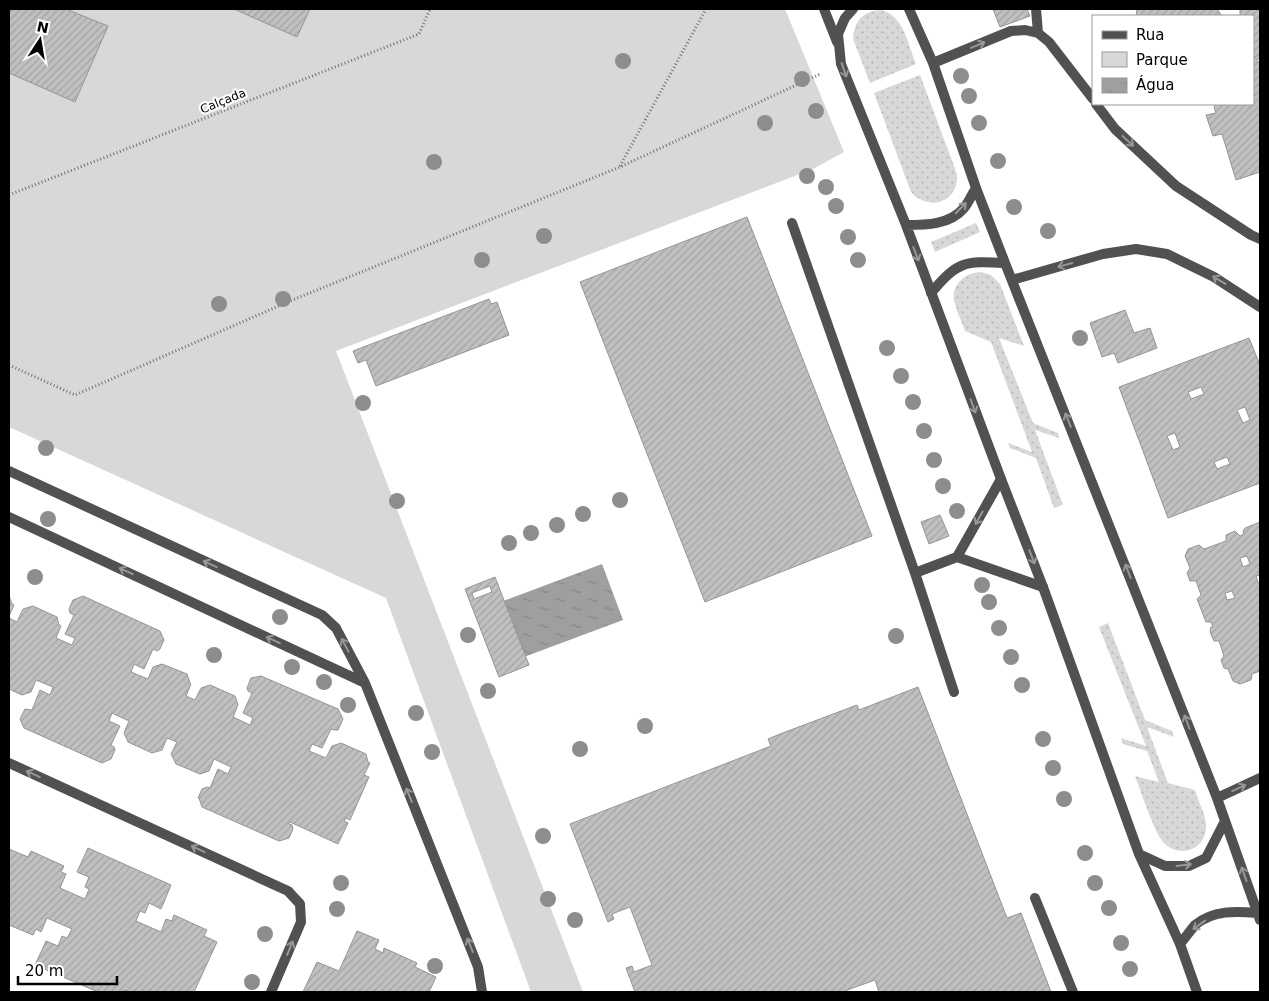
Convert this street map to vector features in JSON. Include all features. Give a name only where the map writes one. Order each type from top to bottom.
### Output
[{"type":"street","points":[[824,9],[840,50]]},
{"type":"street","points":[[853,9],[845,18],[838,34],[841,64],[906,225],[1043,587],[1139,854],[1180,944],[1197,992]]},
{"type":"street","points":[[910,9],[933,63],[976,188],[1005,263],[1217,798],[1259,917]]},
{"type":"street","points":[[1036,9],[1038,33]]},
{"type":"street","points":[[933,63],[1011,31],[1025,30],[1038,33],[1049,42],[1092,98]]},
{"type":"street","points":[[1097,105],[1115,129],[1176,186],[1251,236],[1260,239]]},
{"type":"street","points":[[906,225],[928,226],[946,221],[964,209],[976,188]]},
{"type":"street","points":[[792,223],[915,573],[954,692]]},
{"type":"street","points":[[1012,280],[1103,254],[1136,248],[1167,254],[1206,273],[1260,307]]},
{"type":"street","points":[[931,293],[948,273],[962,264],[980,262],[1005,263]]},
{"type":"street","points":[[9,472],[322,615],[336,628],[365,683],[478,966],[482,992]]},
{"type":"street","points":[[915,573],[957,557],[1001,479]]},
{"type":"street","points":[[9,516],[365,683]]},
{"type":"street","points":[[957,557],[1043,587]]},
{"type":"street","points":[[9,763],[288,892],[300,904],[301,922],[271,992]]},
{"type":"street","points":[[1217,798],[1260,778]]},
{"type":"street","points":[[1139,854],[1165,866],[1189,866],[1206,858],[1225,821]]},
{"type":"street","points":[[1035,898],[1072,992]]},
{"type":"street","points":[[1180,944],[1196,925],[1215,915],[1236,911],[1259,917]]},
{"type":"path","name":"Calçada","points":[[9,195],[418,34],[430,9]]},
{"type":"path","points":[[620,167],[706,9]]},
{"type":"path","points":[[9,365],[75,395],[290,301],[620,167],[841,64]]},
{"type":"green space","points":[[9,9],[785,9],[844,152],[813,169],[336,351],[583,992],[531,992],[386,598],[9,427]]},
{"type":"green space","points":[[881,10],[889,13],[900,24],[916,64],[870,83],[853,39],[855,27],[861,18],[869,12]]},
{"type":"green space","points":[[920,75],[957,174],[953,191],[942,201],[926,202],[911,192],[874,93]]},
{"type":"green space","points":[[976,223],[980,232],[935,252],[931,242]]},
{"type":"green space","points":[[980,272],[991,275],[1000,284],[1024,346],[999,338],[1033,423],[1058,433],[1059,438],[1035,430],[1063,505],[1054,508],[1036,458],[1010,448],[1008,443],[1032,452],[991,342],[965,331],[957,311],[954,298],[956,287],[963,278]]},
{"type":"green space","points":[[1108,623],[1145,720],[1172,731],[1174,737],[1147,727],[1168,783],[1195,790],[1206,824],[1203,839],[1192,849],[1178,851],[1164,843],[1156,830],[1144,801],[1135,776],[1159,782],[1147,751],[1123,744],[1121,738],[1146,746],[1099,627]]},
{"type":"water","points":[[602,564],[623,620],[524,657],[503,601]]},
{"type":"building","points":[[9,9],[66,9],[108,26],[75,102],[9,73]]},
{"type":"building","points":[[234,9],[310,9],[297,37]]},
{"type":"building","points":[[993,9],[1027,9],[1030,16],[1000,27]]},
{"type":"building","points":[[1137,9],[1217,9],[1221,15],[1136,15]]},
{"type":"building","points":[[1240,9],[1260,9],[1260,59],[1257,59],[1257,61],[1260,63],[1260,172],[1236,180],[1222,134],[1213,136],[1206,115],[1216,113],[1215,105],[1254,105],[1254,15],[1240,15]]},
{"type":"building","points":[[747,217],[872,536],[705,602],[580,282]]},
{"type":"building","points":[[489,299],[491,304],[497,302],[509,335],[376,386],[366,360],[358,363],[353,351]]},
{"type":"building","points":[[1125,310],[1134,333],[1150,328],[1157,348],[1118,363],[1114,353],[1102,357],[1090,323]]},
{"type":"building","points":[[1249,338],[1260,365],[1260,483],[1168,518],[1119,387]],"holes":[[[1201,387],[1204,394],[1191,399],[1188,392]],[[1245,407],[1250,420],[1243,423],[1237,410]],[[1175,433],[1180,447],[1173,450],[1167,436]],[[1227,457],[1230,464],[1217,469],[1214,462]]]},
{"type":"building","points":[[940,515],[949,536],[929,544],[921,522]]},
{"type":"building","points":[[1260,522],[1260,575],[1256,576],[1258,583],[1260,582],[1260,671],[1252,674],[1251,680],[1240,684],[1233,681],[1228,669],[1224,668],[1221,660],[1224,656],[1219,641],[1214,641],[1210,632],[1211,627],[1213,627],[1211,622],[1206,622],[1197,599],[1201,595],[1196,581],[1190,581],[1187,573],[1190,568],[1185,556],[1188,549],[1199,545],[1204,549],[1226,541],[1226,535],[1235,531],[1240,536],[1244,534],[1245,528]],"holes":[[[1247,556],[1250,564],[1243,567],[1240,558]],[[1232,591],[1235,598],[1227,600],[1225,593]]]},
{"type":"building","points":[[495,577],[529,665],[499,677],[465,589]],"holes":[[[490,586],[492,592],[474,599],[472,593]]]},
{"type":"building","points":[[9,596],[14,605],[9,616]]},
{"type":"building","points":[[83,596],[160,631],[164,640],[160,649],[157,651],[153,649],[144,669],[134,664],[131,672],[148,679],[153,667],[162,664],[187,674],[191,684],[186,696],[195,700],[201,688],[210,685],[235,696],[238,705],[233,717],[250,725],[253,718],[243,713],[252,693],[247,688],[251,678],[261,676],[338,709],[343,719],[338,730],[331,729],[322,748],[312,744],[309,751],[326,758],[332,746],[341,743],[366,754],[370,763],[364,775],[369,777],[350,820],[346,818],[344,821],[348,823],[338,844],[290,822],[289,824],[292,825],[293,829],[289,838],[279,841],[202,807],[198,798],[202,789],[210,788],[218,769],[228,774],[231,767],[214,759],[209,771],[200,774],[176,764],[171,754],[177,742],[167,738],[162,750],[152,753],[128,742],[124,733],[129,721],[112,713],[109,721],[120,726],[111,745],[115,750],[111,759],[102,763],[24,728],[20,719],[25,709],[32,710],[40,690],[50,695],[53,687],[36,680],[31,692],[22,695],[9,689],[9,618],[17,622],[23,609],[33,606],[57,617],[61,626],[56,638],[72,645],[75,638],[65,634],[74,615],[70,613],[69,609],[73,600]]},
{"type":"building","points":[[918,687],[1007,918],[1021,913],[1051,992],[879,992],[875,980],[842,992],[635,992],[626,968],[632,966],[634,972],[652,965],[630,907],[612,914],[614,919],[608,922],[570,824],[771,746],[768,739],[780,734],[857,705],[859,710]]},
{"type":"building","points":[[88,848],[171,885],[161,909],[149,903],[145,913],[140,911],[136,921],[161,932],[166,919],[172,921],[174,915],[207,930],[204,936],[217,942],[194,992],[129,992],[124,990],[124,992],[98,992],[35,965],[46,941],[58,946],[62,936],[67,938],[72,929],[47,918],[41,932],[36,929],[33,935],[9,925],[9,849],[28,857],[31,851],[64,866],[61,872],[66,874],[60,888],[85,899],[89,889],[85,887],[89,877],[77,872]]},
{"type":"building","points":[[357,931],[379,940],[375,949],[383,953],[384,948],[417,963],[415,967],[436,977],[429,992],[303,992],[317,962],[339,971]]}]
